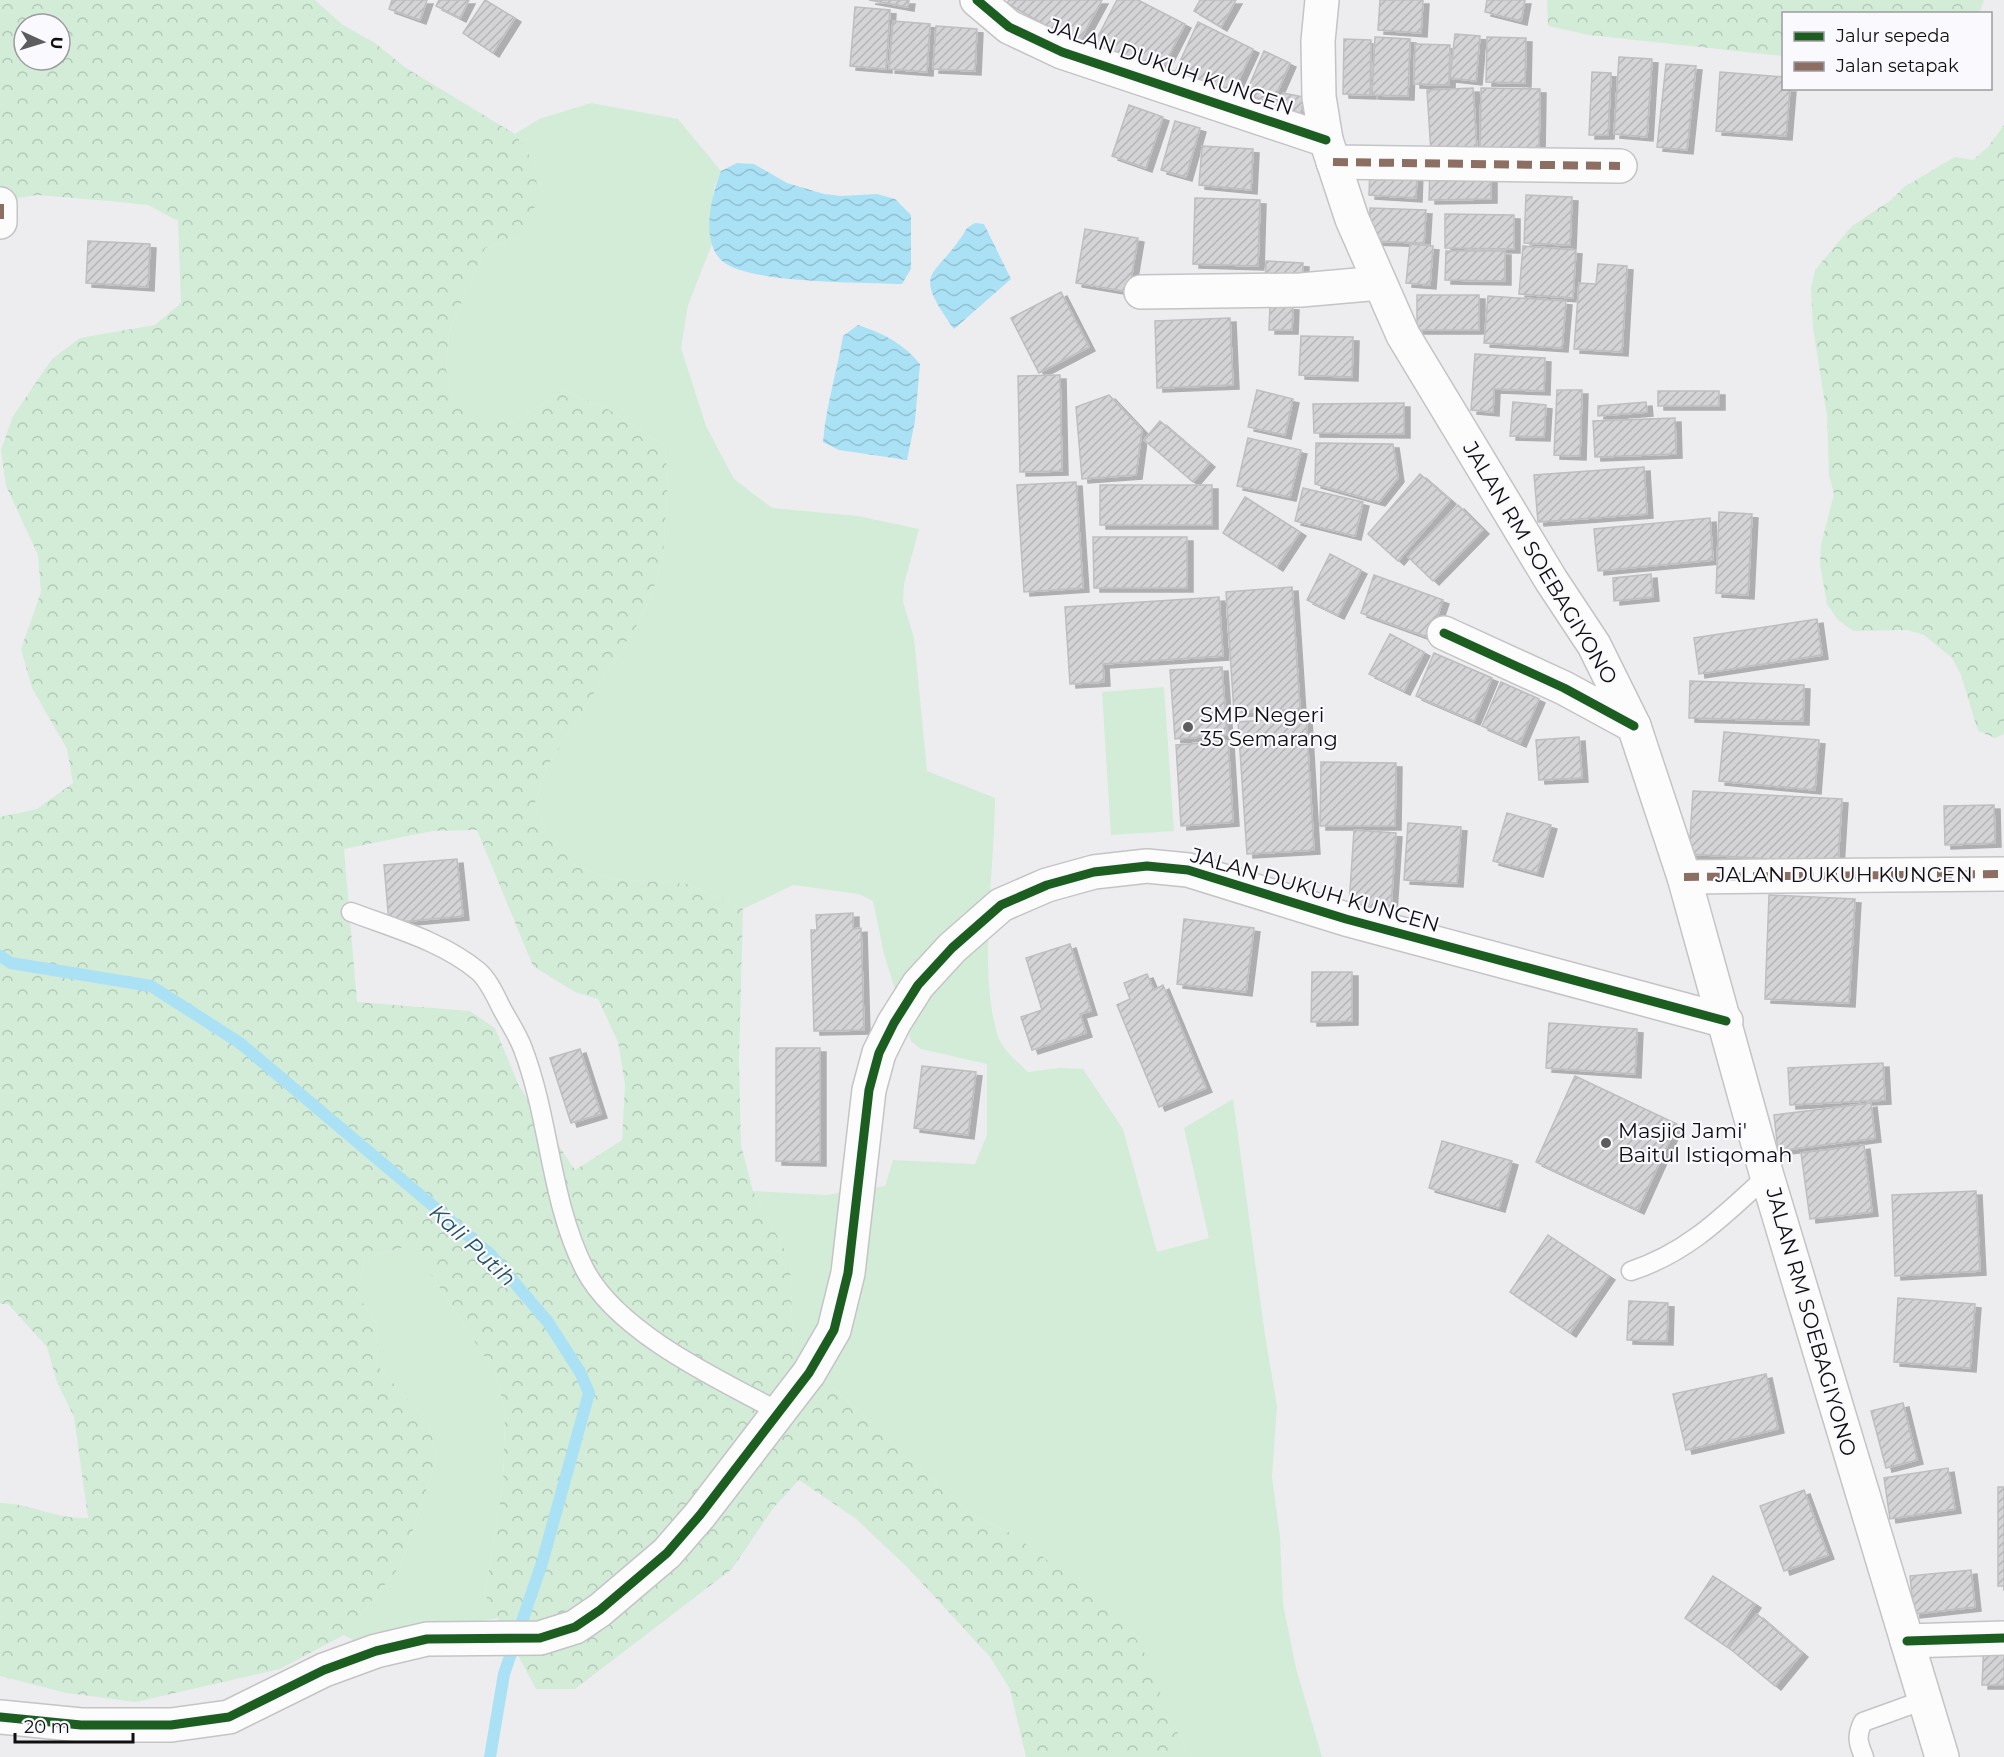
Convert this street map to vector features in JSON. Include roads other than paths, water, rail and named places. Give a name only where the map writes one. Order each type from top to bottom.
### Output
[{"type":"street","name":"JALAN RM SOEBAGIYONO","points":[[1322,0],[1318,41],[1320,97],[1330,151],[1352,219],[1403,335],[1551,580],[1594,645],[1634,726],[1684,877],[1726,1021],[1767,1176],[1942,1757]]},
{"type":"street","name":"JALAN DUKUH KUNCEN","points":[[978,1],[1010,27],[1062,52],[1330,151],[1620,166]]},
{"type":"street","points":[[0,204],[0,222]]},
{"type":"street","points":[[1142,292],[1301,290],[1380,284]]},
{"type":"street","points":[[1444,633],[1563,688],[1634,726]]},
{"type":"street","name":"JALAN DUKUH KUNCEN","points":[[0,1717],[81,1725],[171,1725],[229,1717],[324,1670],[376,1651],[427,1640],[540,1638],[575,1627],[600,1610],[643,1575],[700,1515],[809,1373],[834,1330],[848,1273],[862,1131],[869,1090],[879,1053],[918,986],[952,948],[1001,905],[1047,885],[1094,872],[1147,866],[1188,870],[1346,919],[1726,1021]]},
{"type":"street","name":"JALAN DUKUH KUNCEN","points":[[1684,877],[2004,874]]},
{"type":"street","points":[[1907,1641],[2004,1638]]},
{"type":"lane","points":[[351,912],[445,948],[480,972],[523,1048],[544,1124],[564,1214],[585,1270],[614,1307],[652,1338],[700,1370],[780,1412]]},
{"type":"lane","points":[[1631,1270],[1658,1262],[1702,1235],[1767,1176]]},
{"type":"lane","points":[[1864,1757],[1858,1742],[1858,1732],[1863,1722],[1923,1700]]},
{"type":"water","points":[[737,163],[754,164],[787,183],[824,194],[841,196],[877,194],[895,199],[911,215],[911,269],[902,284],[779,278],[734,268],[721,260],[711,240],[710,216],[714,192],[721,171]]},
{"type":"water","points":[[975,223],[984,224],[1011,279],[954,329],[940,309],[930,283],[937,267],[967,228]]},
{"type":"water","points":[[858,325],[892,340],[920,364],[915,421],[907,460],[839,450],[823,442],[843,336]]},
{"type":"waterway","name":"Kali Putih","points":[[0,956],[11,963],[151,986],[240,1043],[490,1254],[548,1322],[580,1372],[589,1393],[542,1563],[504,1674],[490,1757]]},
{"type":"place","name":"SMP Negeri 35 Semarang","points":[[1188,727]]},
{"type":"place","name":"Masjid Jami' Baitul Istiqomah","points":[[1606,1143]]}]
